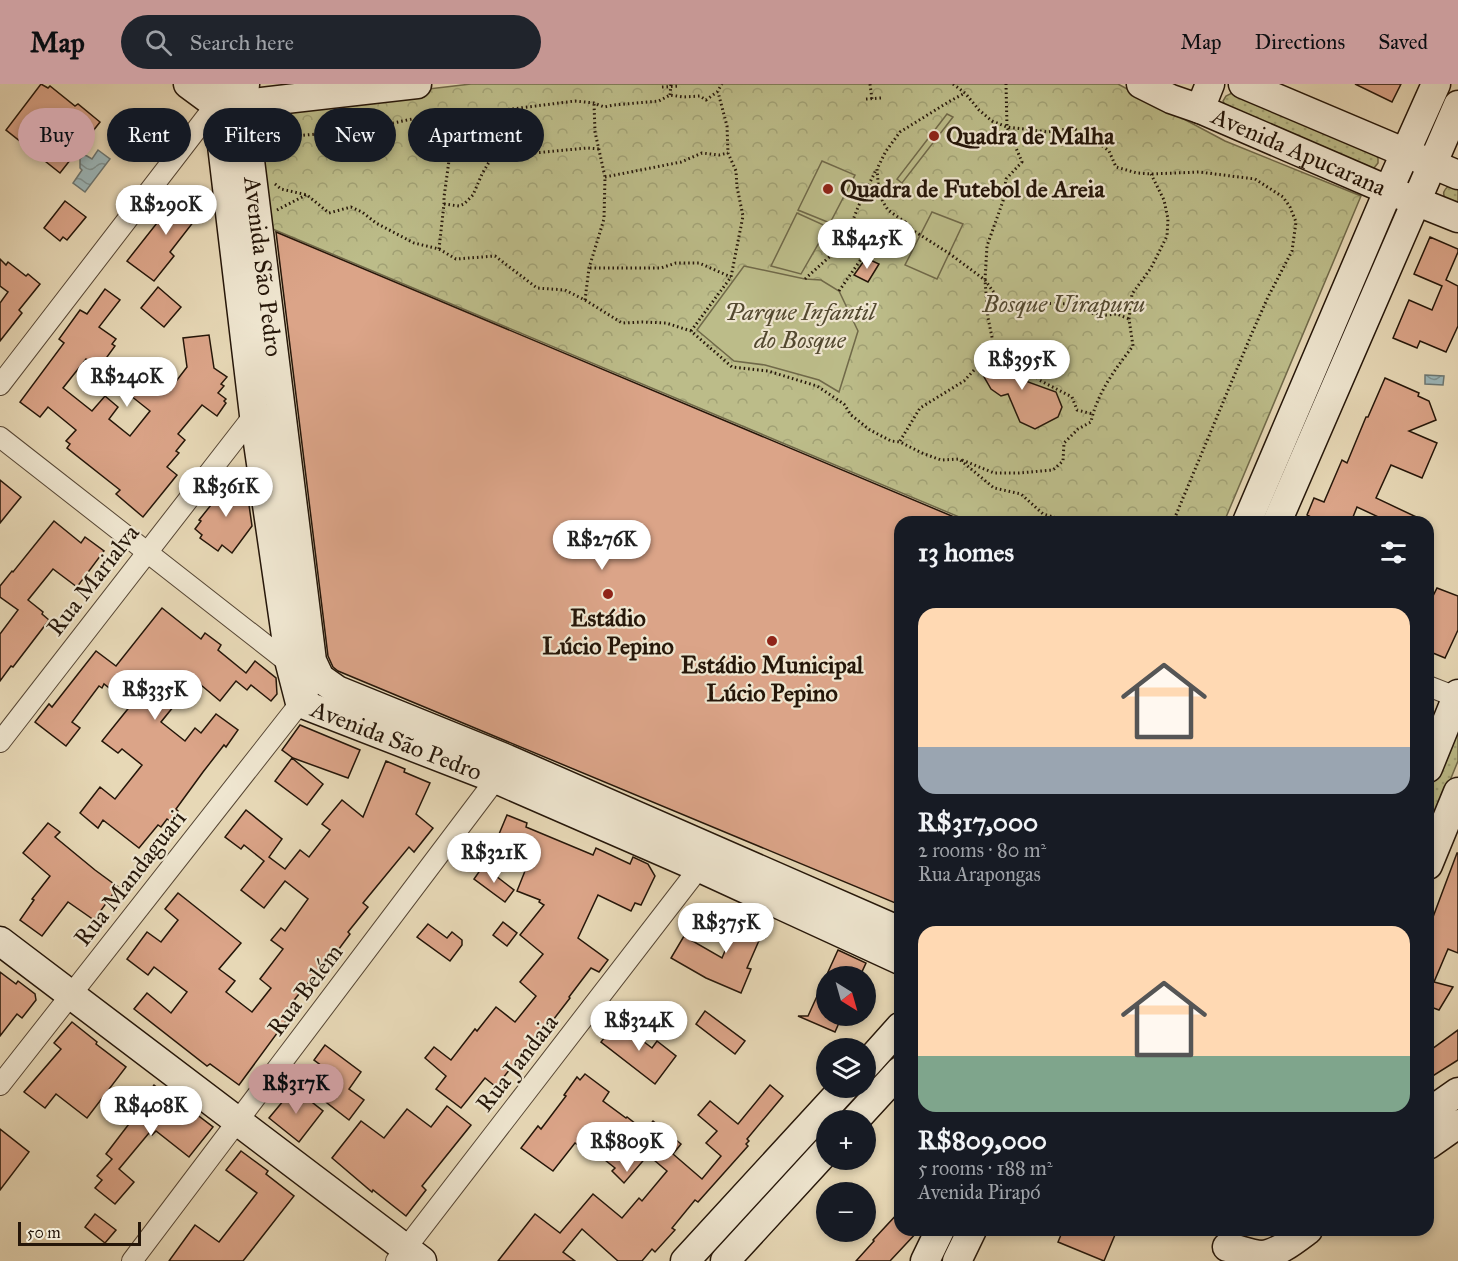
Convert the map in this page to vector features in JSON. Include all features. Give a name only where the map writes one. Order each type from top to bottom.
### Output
[{"type":"street","points":[[188,84],[207,98],[232,94],[417,84]]},
{"type":"street","name":"Avenida Apucarana","points":[[1141,84],[1205,97],[1389,189],[1458,218]]},
{"type":"street","name":"Avenida Apucarana","points":[[1244,84],[1404,154],[1458,175]]},
{"type":"street","points":[[1250,516],[1436,84]]},
{"type":"street","points":[[0,385],[232,94]]},
{"type":"street","name":"Avenida São Pedro","points":[[232,94],[267,412],[297,633],[307,668],[300,703],[502,769]]},
{"type":"street","points":[[1279,516],[1458,105]]},
{"type":"street","name":"Rua Marialva","points":[[0,742],[147,552],[267,412]]},
{"type":"street","points":[[0,437],[147,552],[307,668]]},
{"type":"street","name":"Avenida São Pedro","points":[[307,668],[337,690],[502,769],[707,858],[894,929]]},
{"type":"street","points":[[1434,688],[1458,696],[1434,754]]},
{"type":"street","name":"Rua Mandaguari","points":[[0,1085],[300,703]]},
{"type":"street","name":"Rua Belém","points":[[132,1261],[502,769]]},
{"type":"street","points":[[1434,850],[1458,792]]},
{"type":"street","name":"Avenida São Pedro","points":[[707,858],[894,957]]},
{"type":"street","name":"Rua Jandaia","points":[[408,1257],[707,858]]},
{"type":"street","points":[[0,941],[238,1121],[408,1257]]},
{"type":"street","points":[[876,1054],[894,1034]]},
{"type":"street","points":[[864,1110],[894,1078]]},
{"type":"street","points":[[1434,1109],[1458,1092]]},
{"type":"street","points":[[685,1261],[835,1098]]},
{"type":"street","points":[[1434,1141],[1458,1124]]},
{"type":"street","points":[[725,1261],[816,1162]]},
{"type":"street","points":[[925,1261],[937,1236]]},
{"type":"street","points":[[957,1261],[969,1236]]},
{"type":"street","points":[[1228,1246],[1265,1249],[1272,1252],[1299,1236]]},
{"type":"path","points":[[518,108],[575,101],[594,103],[604,107],[659,101],[670,95],[700,96],[706,100],[717,92],[722,84]]},
{"type":"path","points":[[870,84],[872,99]]},
{"type":"path","points":[[953,84],[992,121],[1007,127],[1048,132],[1073,128],[1109,151],[1116,167],[1137,173],[1199,172],[1255,180],[1283,197],[1290,207],[1296,222],[1292,251],[1256,324],[1176,516]]},
{"type":"path","points":[[900,442],[920,408],[964,381],[987,356],[993,342],[988,318],[985,280],[987,246],[1003,201],[1005,178],[1022,162],[1007,127],[1006,84]]},
{"type":"path","points":[[670,86],[670,95]]},
{"type":"path","points":[[662,87],[680,86]]},
{"type":"path","points":[[691,331],[731,277],[743,216],[736,171],[728,153],[727,126],[717,92]]},
{"type":"path","points":[[805,279],[848,240],[857,210],[886,151],[900,132],[965,93]]},
{"type":"path","points":[[866,99],[881,98]]},
{"type":"path","points":[[585,300],[589,268],[604,219],[605,177],[595,132],[594,103]]},
{"type":"path","points":[[302,135],[361,130],[408,120]]},
{"type":"path","points":[[544,152],[600,149]]},
{"type":"path","points":[[605,177],[681,162],[702,153],[719,155],[728,153]]},
{"type":"path","points":[[439,249],[450,162]]},
{"type":"path","points":[[444,204],[459,206],[464,204],[473,195],[489,162]]},
{"type":"path","points":[[877,169],[879,194],[888,210],[914,231],[985,280],[1000,301],[1014,305],[1075,304],[1090,313],[1117,314],[1129,319]]},
{"type":"path","points":[[271,180],[281,189],[307,195],[329,213],[351,207],[414,243],[439,249],[456,259],[495,256],[537,288],[565,290],[622,323],[666,323],[691,331],[732,367],[768,371],[818,386],[844,404],[851,416],[870,430],[891,441],[900,442],[941,460],[959,459],[994,473],[1019,473],[1053,470],[1063,461],[1065,443],[1078,429],[1091,422],[1111,375],[1133,346],[1129,319],[1132,294],[1151,268],[1167,236],[1168,219],[1164,200],[1151,174]]},
{"type":"path","points":[[271,213],[307,195]]},
{"type":"path","points":[[848,240],[866,252],[889,256],[905,222]]},
{"type":"path","points":[[839,291],[866,252]]},
{"type":"path","points":[[589,268],[661,267],[676,263],[699,263],[731,277]]},
{"type":"path","points":[[993,342],[1010,347],[1024,360],[1039,380],[1072,397],[1077,410],[1093,414]]},
{"type":"path","points":[[959,459],[994,488],[1021,494],[1042,514],[1049,516]]},
{"type":"green space","name":"Bosque Uirapuru","points":[[471,84],[1118,84],[1225,141],[1361,196],[1227,516],[957,516],[263,225],[255,162],[302,162],[302,108],[266,108]]},
{"type":"green space","points":[[1232,93],[1375,153],[1378,163],[1374,168],[1368,169],[1226,107],[1223,101]]},
{"type":"green space","name":"Quadra de Malha","points":[[947,114],[953,117],[902,183],[897,179]]},
{"type":"green space","name":"Quadra de Futebol de Areia","points":[[822,161],[855,175],[830,223],[798,210]]},
{"type":"green space","points":[[1450,185],[1458,185],[1458,206],[1445,198],[1444,192]]},
{"type":"green space","points":[[932,212],[963,224],[937,279],[905,265]]},
{"type":"green space","points":[[797,213],[828,227],[801,274],[771,266]]},
{"type":"green space","name":"Parque Infantil do Bosque","points":[[744,266],[805,279],[821,280],[839,291],[858,331],[839,392],[819,380],[765,365],[734,361],[697,330]]},
{"type":"green space","points":[[1455,724],[1458,725],[1458,761],[1434,819],[1434,775]]},
{"type":"green space","points":[[894,1046],[894,1064],[876,1084],[876,1067]]},
{"type":"green space","points":[[848,1098],[863,1098],[852,1110],[836,1110]]},
{"type":"water","points":[[98,150],[107,157],[108,162],[85,192],[73,183],[82,170],[80,162],[95,162],[95,154]]},
{"type":"water","points":[[1425,375],[1444,376],[1443,385],[1425,384]]},
{"type":"building","points":[[41,84],[48,88],[50,86],[75,106],[78,104],[83,108],[23,108]]},
{"type":"building","points":[[1355,84],[1401,84],[1392,102]]},
{"type":"building","points":[[18,114],[18,140],[6,130]]},
{"type":"building","points":[[95,118],[100,122],[95,128]]},
{"type":"building","points":[[46,162],[69,162],[60,173]]},
{"type":"building","points":[[183,190],[205,207],[170,252],[174,256],[154,281],[127,261]]},
{"type":"building","points":[[65,201],[86,217],[67,240],[63,237],[60,241],[44,228]]},
{"type":"building","name":"Estádio Lúcio Pepino","points":[[276,232],[952,516],[894,516],[894,903],[338,671],[333,667],[328,656]]},
{"type":"building","points":[[1430,237],[1458,249],[1446,280],[1458,286],[1458,326],[1446,352],[1420,341],[1417,348],[1393,338],[1409,300],[1432,310],[1442,286],[1414,274]]},
{"type":"building","points":[[866,258],[879,264],[868,282],[854,275]]},
{"type":"building","points":[[0,259],[6,265],[8,262],[26,276],[28,274],[40,284],[19,310],[22,313],[0,341],[0,303],[8,292],[0,286]]},
{"type":"building","points":[[158,287],[181,307],[164,327],[141,308]]},
{"type":"building","points":[[105,289],[120,300],[99,327],[116,339],[112,344],[115,346],[99,368],[86,359],[63,388],[92,411],[105,396],[118,407],[109,419],[130,436],[150,411],[126,392],[148,366],[165,381],[167,379],[174,384],[187,367],[183,338],[209,335],[214,368],[227,377],[218,393],[226,399],[224,401],[226,403],[217,416],[202,405],[178,434],[185,440],[176,451],[179,453],[167,467],[177,475],[143,517],[116,494],[120,490],[67,448],[70,444],[66,441],[76,430],[48,407],[40,417],[20,402],[64,343],[59,339],[80,310],[87,314]]},
{"type":"building","points":[[1004,351],[1022,364],[1028,382],[1056,392],[1062,407],[1058,417],[1035,429],[1020,422],[1008,394],[1001,396],[991,389],[983,375],[985,365],[993,356]]},
{"type":"building","points":[[1385,378],[1419,393],[1418,396],[1429,401],[1436,420],[1409,431],[1437,443],[1422,478],[1391,465],[1376,498],[1414,516],[1376,516],[1357,507],[1353,516],[1307,515],[1314,498],[1324,502],[1342,460],[1347,463],[1366,417]]},
{"type":"building","points":[[220,479],[226,484],[229,482],[248,498],[252,526],[232,553],[222,545],[218,551],[200,538],[202,535],[195,529],[201,521],[199,520],[215,500],[210,496],[212,495],[210,492]]},
{"type":"building","points":[[0,480],[21,497],[0,523]]},
{"type":"building","points":[[54,521],[81,543],[85,537],[104,551],[77,587],[53,569],[28,600],[49,620],[0,681],[0,634],[18,610],[0,597],[0,586]]},
{"type":"building","points":[[1437,588],[1458,596],[1458,630],[1445,658],[1434,653],[1434,594]]},
{"type":"building","points":[[162,608],[201,639],[205,633],[221,645],[218,650],[246,673],[255,661],[276,678],[277,694],[271,701],[251,685],[247,690],[236,681],[220,701],[195,680],[161,722],[185,741],[195,728],[201,733],[216,714],[238,730],[203,772],[170,821],[167,819],[161,827],[158,825],[139,848],[103,820],[98,828],[80,813],[100,787],[115,799],[142,765],[122,749],[118,753],[102,741],[131,705],[104,684],[102,688],[99,686],[72,722],[80,728],[66,746],[35,722],[49,704],[52,707],[96,651],[116,666]]},
{"type":"building","points":[[300,725],[360,750],[348,778],[293,758],[282,750]]},
{"type":"building","points":[[292,758],[323,784],[307,805],[275,781]]},
{"type":"building","points":[[386,761],[430,783],[416,814],[433,828],[414,852],[409,847],[363,903],[368,907],[348,932],[350,934],[327,965],[331,968],[320,980],[314,975],[284,1013],[289,1017],[239,1085],[210,1064],[207,1066],[134,1009],[147,993],[171,1013],[187,992],[154,967],[148,975],[127,959],[147,932],[161,942],[178,920],[165,909],[178,893],[241,943],[219,969],[235,981],[226,992],[252,1012],[271,988],[260,979],[283,949],[271,940],[281,928],[285,931],[308,899],[285,881],[264,908],[241,890],[264,861],[244,845],[241,849],[225,837],[246,810],[282,839],[269,857],[285,869],[300,850],[309,857],[330,830],[322,824],[342,800],[363,817]]},
{"type":"building","points":[[507,815],[527,823],[526,827],[593,855],[596,848],[630,864],[633,857],[648,864],[655,876],[641,905],[635,903],[631,911],[598,895],[578,938],[608,960],[599,972],[591,968],[520,1063],[517,1060],[496,1087],[485,1078],[461,1108],[436,1089],[446,1076],[425,1058],[434,1047],[451,1060],[496,1007],[515,1022],[536,996],[520,982],[543,954],[520,935],[544,905],[539,902],[540,900],[517,891],[529,861],[494,846]]},
{"type":"building","points":[[48,823],[60,832],[55,837],[118,887],[94,920],[68,902],[42,936],[20,920],[34,900],[32,899],[50,876],[23,853]]},
{"type":"building","points":[[1458,853],[1458,953],[1448,949],[1434,982],[1434,914]]},
{"type":"building","points":[[483,866],[514,890],[505,902],[474,879]]},
{"type":"building","points":[[746,912],[772,923],[765,938],[761,936],[747,968],[751,969],[741,993],[706,978],[671,958],[684,936],[722,958],[735,927],[733,926],[738,913],[745,915]]},
{"type":"building","points":[[503,922],[517,933],[507,946],[493,935]]},
{"type":"building","points":[[428,924],[447,938],[452,932],[462,940],[462,945],[450,961],[417,937]]},
{"type":"building","points":[[838,950],[866,963],[865,966],[831,966]]},
{"type":"building","points":[[0,972],[16,984],[18,981],[35,994],[36,1000],[22,1018],[17,1014],[0,1036]]},
{"type":"building","points":[[1434,982],[1453,987],[1439,1010],[1434,1008]]},
{"type":"building","points":[[816,998],[816,1024],[798,1016],[808,1016]]},
{"type":"building","points":[[705,1011],[745,1041],[735,1054],[696,1024]]},
{"type":"building","points":[[617,1021],[652,1048],[657,1041],[676,1056],[655,1084],[601,1042]]},
{"type":"building","points":[[72,1022],[126,1067],[87,1118],[56,1094],[45,1108],[24,1092],[61,1049],[54,1043]]},
{"type":"building","points":[[821,1026],[838,1026],[835,1032]]},
{"type":"building","points":[[1458,1030],[1458,1060],[1434,1075],[1434,1048]]},
{"type":"building","points":[[325,1045],[361,1072],[349,1089],[364,1100],[349,1120],[322,1099],[338,1078],[314,1060]]},
{"type":"building","points":[[585,1074],[609,1092],[603,1101],[626,1118],[645,1131],[653,1121],[681,1144],[673,1154],[702,1179],[721,1156],[706,1143],[717,1131],[698,1115],[710,1101],[738,1124],[770,1085],[783,1096],[747,1139],[748,1146],[698,1202],[695,1200],[672,1228],[675,1230],[655,1252],[652,1249],[642,1261],[618,1261],[582,1229],[563,1252],[575,1261],[498,1261],[535,1214],[560,1233],[593,1194],[622,1218],[639,1198],[642,1201],[667,1171],[648,1155],[624,1183],[612,1171],[615,1168],[586,1145],[583,1149],[575,1143],[553,1171],[521,1148],[538,1126],[541,1129],[577,1077],[580,1080]]},
{"type":"building","points":[[154,1085],[213,1127],[189,1157],[156,1131],[152,1135],[149,1133],[119,1169],[134,1182],[115,1204],[95,1188],[102,1180],[97,1176],[112,1159],[106,1154],[132,1120],[129,1118]]},
{"type":"building","points":[[294,1088],[323,1111],[299,1142],[269,1118]]},
{"type":"building","points":[[447,1106],[471,1125],[422,1186],[426,1190],[406,1216],[373,1190],[372,1192],[332,1158],[361,1121],[384,1138],[407,1109],[431,1127]]},
{"type":"building","points":[[0,1129],[29,1152],[0,1190]]},
{"type":"building","points":[[241,1151],[268,1171],[266,1174],[294,1196],[243,1261],[169,1261],[195,1225],[219,1242],[257,1193],[226,1170]]},
{"type":"building","points":[[95,1214],[116,1230],[105,1243],[85,1227]]},
{"type":"building","points":[[894,1217],[894,1236],[913,1236],[890,1261],[856,1261],[873,1242],[876,1242],[876,1237]]},
{"type":"building","points":[[1060,1236],[1114,1236],[1104,1261],[1058,1242]]},
{"type":"place","name":"Quadra de Malha","points":[[934,136]]},
{"type":"place","name":"Quadra de Futebol de Areia","points":[[828,189]]},
{"type":"place","name":"Estádio Lúcio Pepino","points":[[608,594]]},
{"type":"place","name":"Estádio Municipal Lúcio Pepino","points":[[772,641]]}]
